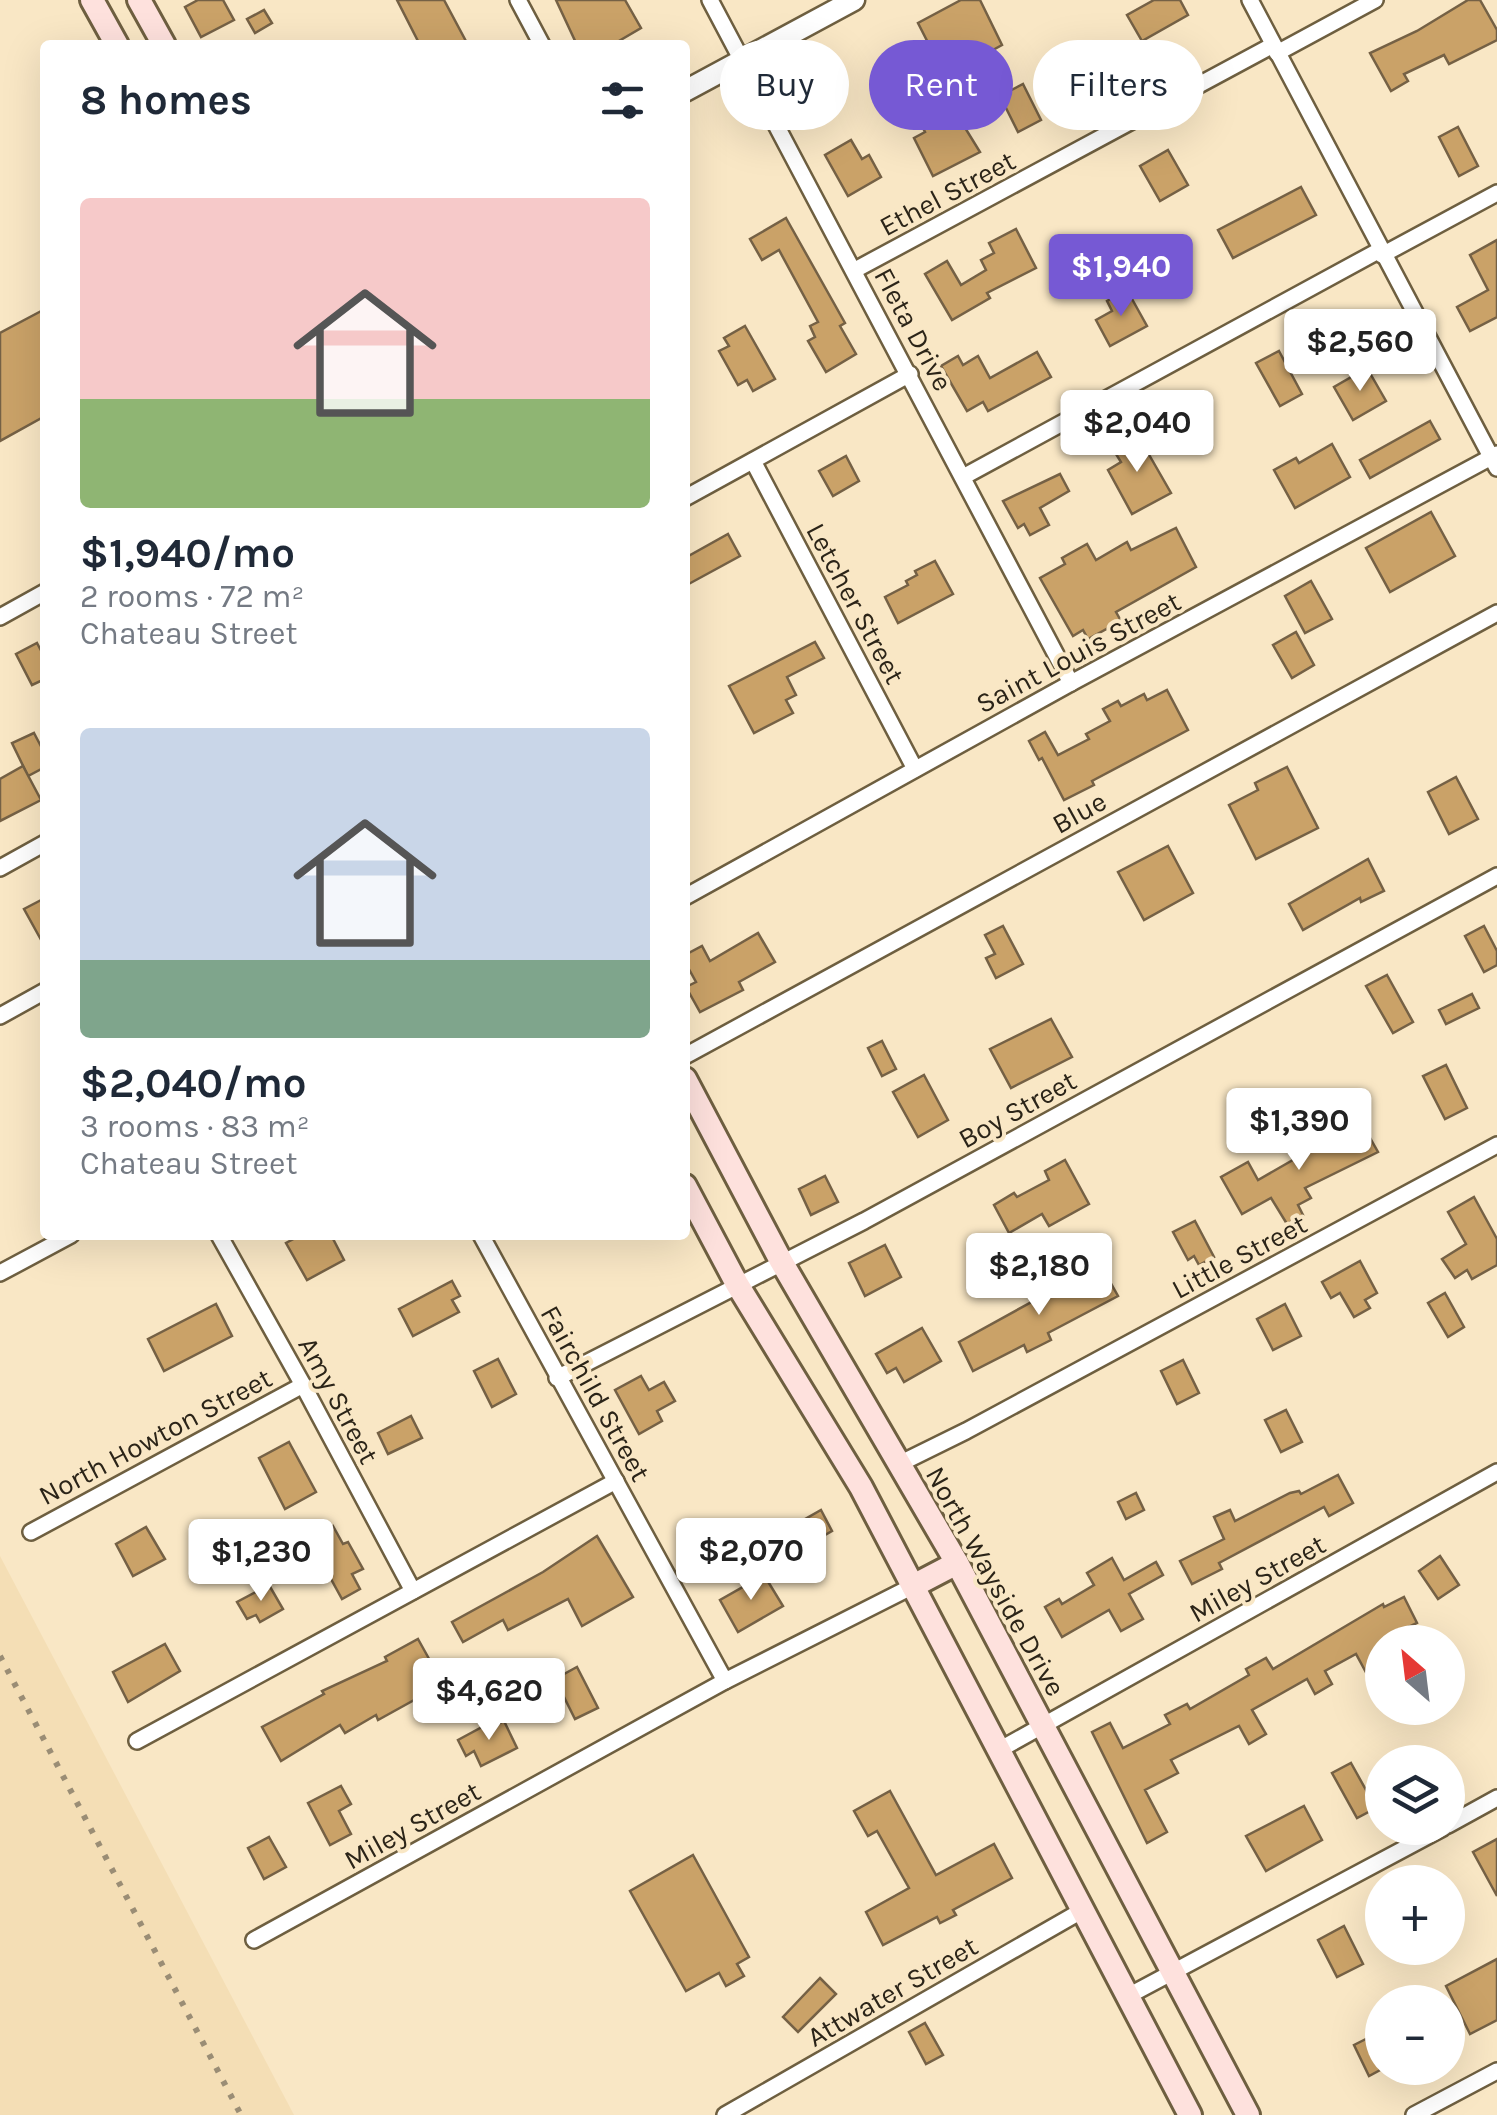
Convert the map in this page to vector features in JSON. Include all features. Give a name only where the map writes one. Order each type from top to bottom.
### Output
[{"type":"main road","points":[[92,0],[114,40]]},
{"type":"main road","points":[[139,0],[161,40]]},
{"type":"main road","name":"North Wayside Drive","points":[[690,1088],[781,1261],[956,1563],[1248,2115]]},
{"type":"main road","points":[[690,1195],[737,1284],[861,1486],[1190,2115]]},
{"type":"main road","points":[[913,1586],[956,1563]]},
{"type":"street","points":[[518,0],[539,40]]},
{"type":"street","name":"Fleta Drive","points":[[710,0],[731,40]]},
{"type":"street","points":[[779,40],[854,0]]},
{"type":"street","points":[[1250,0],[1381,253],[1495,460]]},
{"type":"street","name":"Ethel Street","points":[[856,270],[1375,0]]},
{"type":"street","points":[[690,88],[720,72]]},
{"type":"street","name":"Fleta Drive","points":[[780,130],[1071,683]]},
{"type":"street","points":[[964,477],[1497,192]]},
{"type":"street","points":[[690,495],[910,374]]},
{"type":"street","name":"Saint Louis Street","points":[[690,894],[1071,683],[1495,460]]},
{"type":"street","name":"Letcher Street","points":[[753,462],[916,769]]},
{"type":"street","points":[[0,617],[40,595]]},
{"type":"street","name":"Blue","points":[[690,1053],[1497,613]]},
{"type":"street","points":[[0,868],[40,846]]},
{"type":"street","name":"Boy Street","points":[[557,1378],[864,1221],[1497,876]]},
{"type":"street","points":[[0,1016],[40,994]]},
{"type":"street","name":"Little Street","points":[[897,1465],[1497,1145]]},
{"type":"street","points":[[0,1273],[62,1240]]},
{"type":"street","name":"Amy Street","points":[[222,1240],[304,1384],[413,1591]]},
{"type":"street","name":"Fairchild Street","points":[[484,1240],[725,1680]]},
{"type":"street","name":"North Howton Street","points":[[30,1532],[304,1384]]},
{"type":"street","name":"Miley Street","points":[[999,1750],[1497,1472]]},
{"type":"street","points":[[137,1741],[616,1481]]},
{"type":"street","name":"Miley Street","points":[[254,1940],[725,1680],[913,1586]]},
{"type":"street","points":[[1465,1815],[1497,1798]]},
{"type":"street","points":[[1128,1996],[1410,1845]]},
{"type":"street","name":"Attwater Street","points":[[724,2115],[1083,1910]]},
{"type":"street","points":[[1414,2115],[1497,2071]]},
{"type":"shaded area","points":[[0,1556],[294,2115],[0,2115]]},
{"type":"building","points":[[198,0],[223,0],[234,20],[201,37],[185,7]]},
{"type":"building","points":[[397,0],[444,0],[465,40],[417,40]]},
{"type":"building","points":[[556,0],[625,0],[641,28],[621,40],[575,40]]},
{"type":"building","points":[[961,0],[980,0],[1000,40],[927,40],[918,23]]},
{"type":"building","points":[[1154,0],[1180,0],[1188,15],[1141,40],[1127,15]]},
{"type":"building","points":[[1468,0],[1480,0],[1497,30],[1497,40],[1449,64],[1444,55],[1404,74],[1408,81],[1391,91],[1370,53],[1417,31]]},
{"type":"building","points":[[264,10],[272,23],[255,33],[247,19]]},
{"type":"building","points":[[1023,84],[1033,104],[1033,124],[1018,132],[1013,122],[1013,89]]},
{"type":"building","points":[[1458,127],[1478,166],[1459,176],[1439,137]]},
{"type":"building","points":[[966,130],[980,152],[933,176],[914,138],[925,132]]},
{"type":"building","points":[[851,140],[862,159],[869,155],[881,177],[848,196],[825,155]]},
{"type":"building","points":[[1168,150],[1188,185],[1160,201],[1140,166]]},
{"type":"building","points":[[1301,187],[1316,215],[1233,258],[1218,230]]},
{"type":"building","points":[[786,218],[845,323],[840,326],[856,354],[826,372],[808,341],[815,337],[810,326],[818,322],[779,250],[762,260],[750,239]]},
{"type":"building","points":[[1016,229],[1036,268],[987,293],[990,298],[952,320],[925,274],[947,261],[961,285],[986,270],[981,260],[994,253],[989,243]]},
{"type":"building","points":[[1497,240],[1497,317],[1470,331],[1457,307],[1488,290],[1470,255]]},
{"type":"building","points":[[1127,290],[1147,326],[1110,346],[1096,320],[1112,311],[1107,301]]},
{"type":"building","points":[[40,312],[40,419],[0,441],[0,333]]},
{"type":"building","points":[[745,326],[775,379],[753,391],[747,380],[738,385],[719,351],[729,346],[724,338]]},
{"type":"building","points":[[1279,351],[1302,394],[1280,406],[1256,363]]},
{"type":"building","points":[[1037,352],[1051,377],[988,411],[983,402],[967,411],[941,366],[958,356],[963,365],[978,356],[990,378]]},
{"type":"building","points":[[1367,368],[1386,401],[1353,420],[1334,387]]},
{"type":"building","points":[[1176,406],[1194,443],[1180,450],[1162,413]]},
{"type":"building","points":[[1430,421],[1440,439],[1370,478],[1360,460]]},
{"type":"building","points":[[1136,432],[1171,493],[1132,514],[1108,470],[1121,462],[1111,446]]},
{"type":"building","points":[[1332,444],[1350,477],[1295,508],[1274,470],[1296,458],[1299,463]]},
{"type":"building","points":[[846,456],[859,481],[833,496],[819,471]]},
{"type":"building","points":[[1060,474],[1069,491],[1040,508],[1049,525],[1030,535],[1024,524],[1018,528],[1003,501]]},
{"type":"building","points":[[1431,512],[1455,556],[1390,592],[1366,548]]},
{"type":"building","points":[[1176,528],[1196,567],[1116,612],[1121,621],[1088,639],[1083,630],[1073,636],[1040,578],[1065,564],[1062,558],[1087,544],[1096,560],[1127,542],[1131,550]]},
{"type":"building","points":[[728,534],[740,556],[690,583],[690,555]]},
{"type":"building","points":[[935,561],[953,594],[898,623],[885,597],[908,585],[906,581],[917,575],[915,571]]},
{"type":"building","points":[[1311,581],[1332,619],[1305,633],[1285,596]]},
{"type":"building","points":[[1296,632],[1314,665],[1292,678],[1273,645]]},
{"type":"building","points":[[815,642],[824,658],[787,677],[796,695],[786,700],[793,713],[754,733],[729,686]]},
{"type":"building","points":[[37,643],[40,681],[32,685],[16,654]]},
{"type":"building","points":[[1167,690],[1188,730],[1064,800],[1029,741],[1045,732],[1058,755],[1089,739],[1086,734],[1110,721],[1103,709],[1118,701],[1121,706],[1144,694],[1147,700]]},
{"type":"building","points":[[34,733],[40,744],[40,770],[28,776],[12,743]]},
{"type":"building","points":[[23,766],[40,801],[0,821],[0,779]]},
{"type":"building","points":[[1287,767],[1318,828],[1256,859],[1229,805],[1258,790],[1255,783]]},
{"type":"building","points":[[1456,777],[1478,819],[1449,834],[1428,792]]},
{"type":"building","points":[[1168,846],[1193,893],[1144,920],[1118,872]]},
{"type":"building","points":[[1368,859],[1384,891],[1361,902],[1360,898],[1303,930],[1289,904]]},
{"type":"building","points":[[40,901],[40,938],[24,909]]},
{"type":"building","points":[[1003,926],[1023,964],[996,978],[986,958],[995,954],[985,935]]},
{"type":"building","points":[[1484,926],[1497,951],[1497,965],[1484,972],[1465,936]]},
{"type":"building","points":[[758,933],[775,962],[739,982],[743,990],[700,1012],[690,994],[690,985],[696,982],[690,971],[690,952],[702,946],[710,961]]},
{"type":"building","points":[[1387,975],[1413,1022],[1393,1033],[1366,986]]},
{"type":"building","points":[[1472,994],[1479,1008],[1446,1024],[1439,1010]]},
{"type":"building","points":[[1051,1019],[1072,1057],[1011,1088],[990,1049]]},
{"type":"building","points":[[882,1041],[896,1069],[882,1076],[868,1048]]},
{"type":"building","points":[[1446,1065],[1467,1108],[1445,1119],[1423,1076]]},
{"type":"building","points":[[924,1075],[948,1120],[918,1137],[893,1092]]},
{"type":"building","points":[[1361,1122],[1378,1152],[1305,1188],[1311,1198],[1298,1205],[1303,1215],[1287,1224],[1271,1198],[1242,1214],[1221,1177],[1248,1162],[1258,1180],[1298,1157],[1294,1149],[1318,1138],[1320,1144]]},
{"type":"building","points":[[1065,1160],[1089,1204],[1049,1226],[1042,1214],[1009,1233],[994,1205],[1049,1180],[1045,1171]]},
{"type":"building","points":[[825,1176],[838,1202],[811,1215],[799,1189]]},
{"type":"building","points":[[1474,1197],[1497,1239],[1497,1265],[1472,1279],[1467,1270],[1455,1278],[1442,1259],[1466,1244],[1448,1212]]},
{"type":"building","points":[[1195,1221],[1214,1257],[1199,1265],[1194,1256],[1188,1260],[1173,1232]]},
{"type":"building","points":[[334,1240],[344,1260],[307,1280],[286,1243]]},
{"type":"building","points":[[885,1245],[901,1277],[865,1296],[849,1263]]},
{"type":"building","points":[[1360,1261],[1377,1293],[1365,1300],[1370,1308],[1354,1317],[1340,1293],[1331,1298],[1322,1282]]},
{"type":"building","points":[[1100,1264],[1118,1296],[1048,1333],[1051,1340],[1027,1352],[1024,1345],[973,1371],[959,1342],[1046,1294],[1043,1289],[1057,1281],[1060,1286]]},
{"type":"building","points":[[452,1281],[460,1296],[452,1300],[459,1312],[413,1336],[399,1309]]},
{"type":"building","points":[[1445,1293],[1464,1327],[1448,1337],[1428,1303]]},
{"type":"building","points":[[216,1304],[232,1336],[164,1371],[148,1339]]},
{"type":"building","points":[[1285,1304],[1301,1336],[1273,1350],[1257,1319]]},
{"type":"building","points":[[922,1328],[941,1361],[904,1382],[896,1368],[887,1373],[876,1354]]},
{"type":"building","points":[[498,1359],[516,1394],[492,1407],[474,1371]]},
{"type":"building","points":[[1183,1360],[1199,1393],[1177,1404],[1161,1371]]},
{"type":"building","points":[[641,1376],[649,1390],[664,1382],[675,1401],[657,1411],[662,1421],[639,1434],[615,1390]]},
{"type":"building","points":[[1286,1410],[1302,1442],[1281,1452],[1265,1420]]},
{"type":"building","points":[[411,1416],[422,1438],[388,1454],[378,1433]]},
{"type":"building","points":[[289,1442],[316,1492],[285,1509],[259,1458]]},
{"type":"building","points":[[1338,1475],[1353,1503],[1329,1516],[1324,1507],[1219,1563],[1222,1569],[1192,1584],[1180,1561],[1224,1539],[1214,1517],[1230,1510],[1235,1521],[1290,1493],[1301,1494]]},
{"type":"building","points":[[1136,1493],[1144,1510],[1126,1519],[1118,1502]]},
{"type":"building","points":[[821,1510],[832,1531],[795,1552],[784,1531]]},
{"type":"building","points":[[333,1526],[343,1544],[348,1542],[363,1569],[352,1574],[360,1589],[342,1599],[309,1539]]},
{"type":"building","points":[[146,1527],[165,1559],[133,1576],[116,1544]]},
{"type":"building","points":[[597,1536],[633,1597],[582,1626],[568,1599],[508,1630],[503,1620],[463,1642],[452,1622],[543,1572]]},
{"type":"building","points":[[1440,1556],[1459,1585],[1438,1599],[1419,1571]]},
{"type":"building","points":[[1112,1558],[1124,1580],[1156,1562],[1163,1575],[1129,1594],[1143,1619],[1121,1631],[1109,1610],[1062,1637],[1045,1607],[1059,1599],[1062,1604],[1094,1585],[1087,1573]]},
{"type":"building","points":[[764,1575],[783,1606],[738,1632],[720,1600]]},
{"type":"building","points":[[269,1585],[283,1609],[260,1622],[256,1615],[247,1619],[237,1602]]},
{"type":"building","points":[[1404,1597],[1417,1623],[1365,1625],[1365,1671],[1356,1654],[1325,1671],[1332,1684],[1315,1694],[1307,1679],[1252,1710],[1266,1734],[1249,1744],[1239,1726],[1171,1760],[1178,1773],[1145,1790],[1167,1832],[1147,1843],[1092,1732],[1110,1723],[1123,1748],[1170,1724],[1165,1715],[1187,1704],[1190,1709],[1249,1675],[1246,1669],[1266,1658],[1273,1669],[1383,1604],[1384,1607]]},
{"type":"building","points":[[418,1639],[443,1684],[378,1720],[376,1715],[345,1733],[340,1725],[281,1761],[262,1727],[324,1694],[322,1691],[387,1661],[385,1657]]},
{"type":"building","points":[[165,1644],[180,1671],[128,1702],[113,1672]]},
{"type":"building","points":[[577,1667],[598,1708],[575,1719],[555,1679]]},
{"type":"building","points":[[504,1721],[517,1748],[481,1766],[474,1751],[466,1756],[458,1740],[484,1726],[486,1730]]},
{"type":"building","points":[[1351,1763],[1365,1788],[1365,1814],[1357,1818],[1332,1773]]},
{"type":"building","points":[[341,1786],[351,1804],[339,1811],[351,1834],[330,1845],[308,1803]]},
{"type":"building","points":[[890,1791],[936,1875],[994,1844],[1012,1878],[953,1910],[956,1915],[940,1923],[937,1917],[883,1945],[866,1912],[909,1888],[877,1831],[868,1836],[854,1811]]},
{"type":"building","points":[[1304,1806],[1322,1840],[1266,1871],[1246,1836]]},
{"type":"building","points":[[269,1837],[286,1867],[264,1879],[248,1848]]},
{"type":"building","points":[[1497,1839],[1497,1896],[1473,1852]]},
{"type":"building","points":[[693,1855],[749,1957],[737,1964],[744,1976],[726,1986],[719,1973],[686,1991],[630,1891]]},
{"type":"building","points":[[1344,1926],[1363,1964],[1337,1977],[1318,1940]]},
{"type":"building","points":[[1497,1959],[1497,2020],[1470,2034],[1465,2024],[1465,1985],[1448,1985]]},
{"type":"building","points":[[820,1978],[836,1994],[798,2032],[783,2017]]},
{"type":"building","points":[[925,2023],[943,2055],[926,2064],[909,2032]]},
{"type":"building","points":[[1365,2040],[1365,2068],[1354,2045]]},
{"type":"railway","points":[[0,1656],[241,2115]]}]
